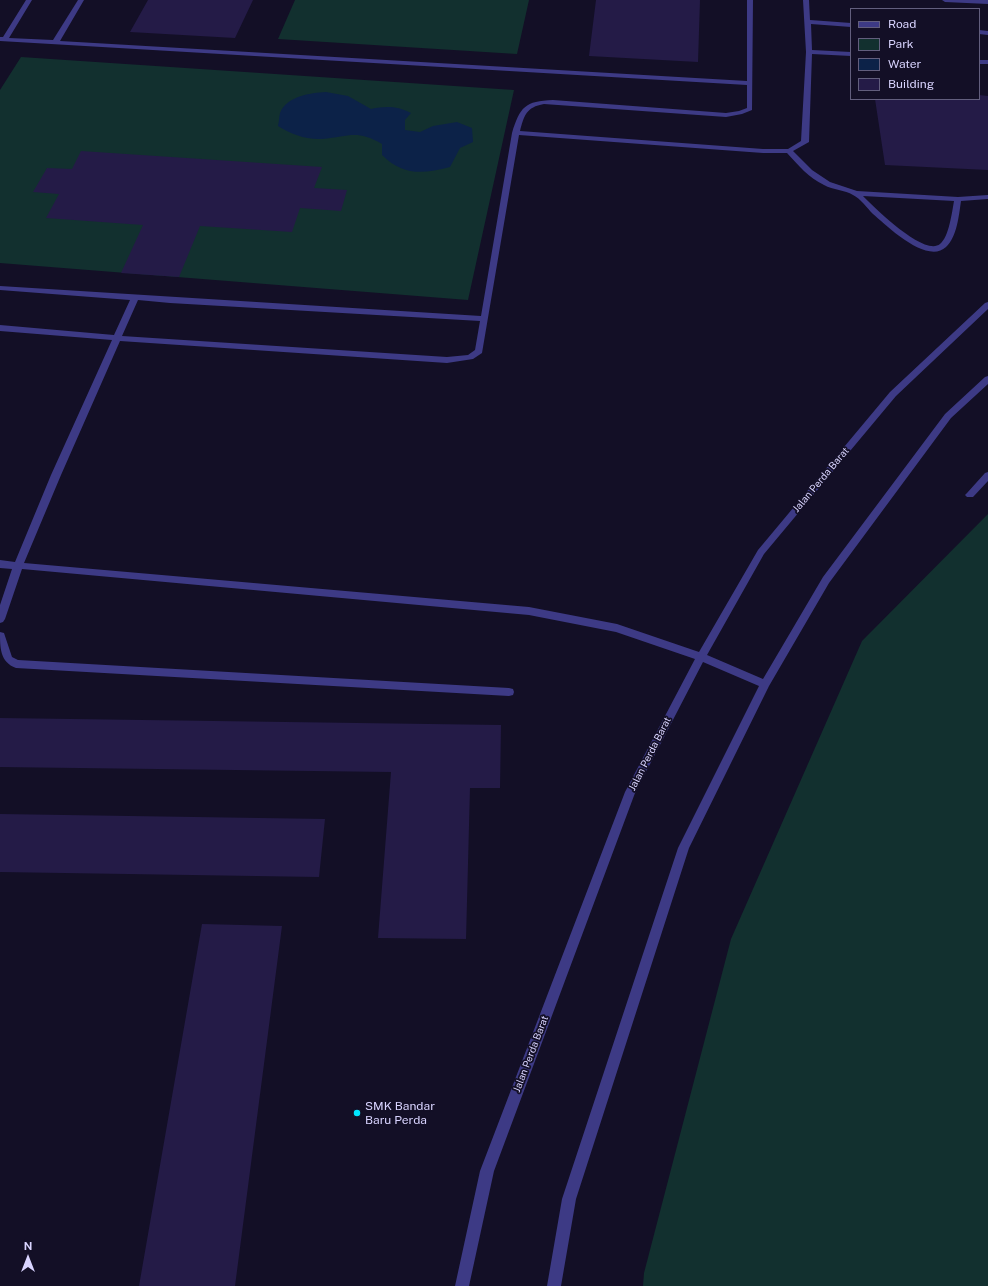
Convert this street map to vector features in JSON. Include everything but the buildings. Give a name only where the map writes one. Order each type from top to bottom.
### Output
[{"type":"street","points":[[2,39],[29,0]]},
{"type":"street","points":[[56,42],[81,0]]},
{"type":"street","points":[[0,328],[117,338],[447,360],[470,357],[479,351],[516,133],[522,113],[528,106],[539,102],[726,115],[740,113],[750,109],[750,0]]},
{"type":"street","points":[[516,133],[763,151],[789,151],[805,142],[809,52],[806,0]]},
{"type":"street","points":[[945,0],[988,2]]},
{"type":"street","points":[[807,22],[850,25]]},
{"type":"street","points":[[2,39],[750,83]]},
{"type":"street","points":[[809,52],[850,54]]},
{"type":"street","points":[[789,151],[808,172],[827,184],[856,192],[958,199],[988,197]]},
{"type":"street","points":[[856,192],[903,235],[922,248],[930,250],[938,249],[942,246],[950,232],[958,199]]},
{"type":"street","points":[[0,288],[135,298],[484,319]]},
{"type":"street","points":[[0,620],[18,566],[56,475],[135,298]]},
{"type":"street","name":"Jalan Perda Barat","points":[[462,1286],[487,1170],[630,792],[701,657],[761,552],[893,394],[988,305]]},
{"type":"street","points":[[554,1286],[569,1199],[684,848],[765,684],[826,580],[948,416],[988,380]]},
{"type":"street","points":[[970,495],[988,475]]},
{"type":"street","points":[[0,564],[529,611],[617,628],[701,657],[765,684]]},
{"type":"street","points":[[0,636],[8,659],[16,664],[509,692]]},
{"type":"green space","points":[[295,0],[529,0],[517,54],[278,39]]},
{"type":"green space","points":[[21,57],[514,90],[468,300],[0,263],[0,90]]},
{"type":"green space","points":[[988,514],[988,1286],[643,1286],[644,1273],[731,939],[862,641]]},
{"type":"water","points":[[326,92],[348,96],[371,109],[391,107],[411,113],[405,120],[405,130],[420,132],[433,126],[457,122],[472,128],[473,142],[460,148],[450,167],[431,171],[414,172],[398,167],[390,162],[382,155],[382,144],[373,139],[359,135],[352,135],[310,139],[288,132],[278,126],[280,113],[283,107],[293,99],[313,93]]},
{"type":"place","name":"SMK Bandar Baru Perda","points":[[357,1113]]}]
